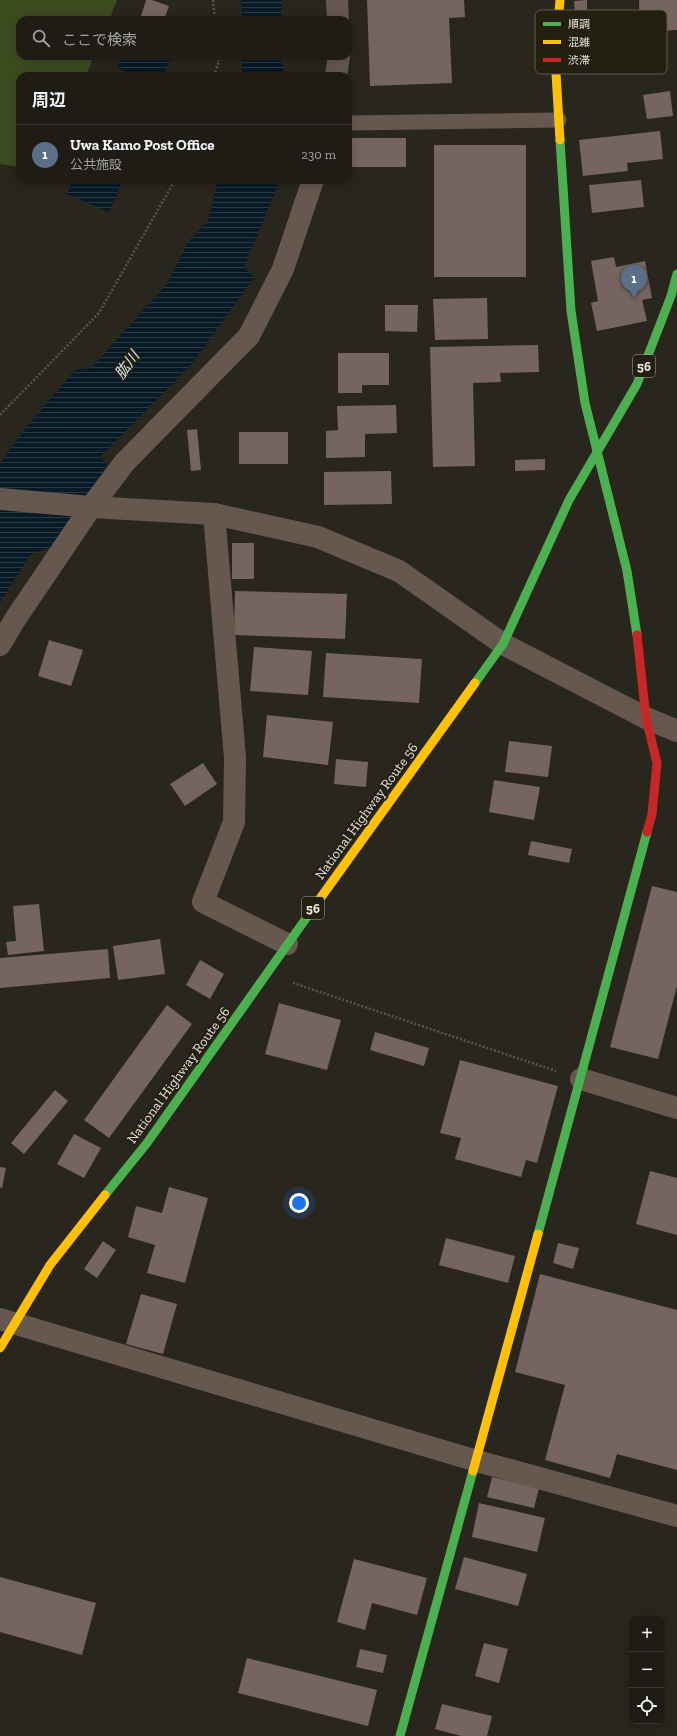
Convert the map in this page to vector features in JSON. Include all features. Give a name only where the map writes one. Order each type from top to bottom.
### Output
[{"type":"main road","points":[[559,10],[560,0]]},
{"type":"main road","points":[[400,1736],[477,1461],[652,814],[657,763],[646,718],[640,655],[627,571],[585,404],[571,311],[556,74]]},
{"type":"main road","name":"National Highway Route 56","points":[[0,1348],[8,1322],[50,1265],[147,1143],[268,974],[287,944],[503,644],[569,500],[637,384],[672,296],[677,274]]},
{"type":"street","points":[[336,0],[338,16]]},
{"type":"street","points":[[337,72],[338,60]]},
{"type":"street","points":[[0,645],[88,507],[125,462],[249,336],[283,269],[312,184]]},
{"type":"street","points":[[0,499],[88,507],[214,514],[318,537],[399,571],[503,644],[646,718],[677,731]]},
{"type":"street","points":[[214,514],[235,758],[234,822],[203,902],[287,944]]},
{"type":"street","points":[[581,1079],[677,1108]]},
{"type":"street","points":[[8,1322],[477,1461],[677,1516]]},
{"type":"lane","points":[[352,123],[559,120]]},
{"type":"path","points":[[213,0],[215,16]]},
{"type":"path","points":[[215,72],[219,60]]},
{"type":"path","points":[[0,415],[99,313],[173,184]]},
{"type":"path","points":[[268,974],[581,1079]]},
{"type":"green space","points":[[0,0],[117,0],[111,16],[16,16],[16,60],[92,60],[88,72],[16,72],[16,166],[0,164]]},
{"type":"water","points":[[241,0],[282,0],[281,16],[242,16]]},
{"type":"water","points":[[120,60],[170,60],[165,72],[126,72],[117,68]]},
{"type":"water","points":[[242,60],[282,60],[284,72],[242,72]]},
{"type":"water","points":[[71,184],[121,184],[109,212],[67,194]]},
{"type":"water","name":"肱川","points":[[217,184],[278,184],[244,267],[254,278],[190,366],[100,457],[107,465],[53,546],[30,555],[0,603],[0,464],[24,430],[75,370],[91,368],[167,284],[188,242],[208,221]]},
{"type":"building","points":[[146,0],[152,0],[169,6],[165,16],[141,16]]},
{"type":"building","points":[[367,0],[464,0],[465,17],[449,18],[452,83],[370,86]]},
{"type":"building","points":[[587,0],[587,10],[575,10],[574,1]]},
{"type":"building","points":[[639,0],[677,0],[677,30],[667,31],[667,10],[639,10]]},
{"type":"building","points":[[670,91],[673,116],[647,119],[643,95]]},
{"type":"building","points":[[660,131],[663,159],[627,163],[628,171],[583,176],[579,140]]},
{"type":"building","points":[[352,138],[406,138],[406,167],[352,167]]},
{"type":"building","points":[[434,145],[526,145],[526,277],[434,277]]},
{"type":"building","points":[[641,180],[644,207],[592,213],[589,185]]},
{"type":"building","points":[[614,257],[616,267],[645,261],[652,298],[642,300],[647,321],[597,331],[591,303],[598,301],[591,261]]},
{"type":"building","points":[[487,298],[488,339],[435,340],[433,299]]},
{"type":"building","points":[[385,305],[418,305],[417,332],[385,331]]},
{"type":"building","points":[[538,345],[539,372],[500,373],[501,382],[473,383],[475,466],[433,467],[430,347]]},
{"type":"building","points":[[338,353],[389,353],[389,385],[362,385],[362,393],[338,393]]},
{"type":"building","points":[[396,405],[397,433],[365,434],[365,457],[326,458],[326,431],[338,430],[337,406]]},
{"type":"building","points":[[197,429],[201,470],[191,471],[187,430]]},
{"type":"building","points":[[239,432],[288,432],[288,464],[239,464]]},
{"type":"building","points":[[545,459],[545,470],[515,471],[515,460]]},
{"type":"building","points":[[391,471],[392,504],[324,505],[324,472]]},
{"type":"building","points":[[232,543],[254,543],[254,579],[232,579]]},
{"type":"building","points":[[235,591],[347,594],[345,639],[234,635]]},
{"type":"building","points":[[49,640],[83,650],[71,686],[38,676]]},
{"type":"building","points":[[254,647],[312,651],[308,695],[250,691]]},
{"type":"building","points":[[326,653],[422,659],[419,703],[323,697]]},
{"type":"building","points":[[267,715],[333,722],[328,765],[263,757]]},
{"type":"building","points":[[509,741],[552,746],[548,777],[505,772]]},
{"type":"building","points":[[336,759],[368,762],[366,787],[334,784]]},
{"type":"building","points":[[203,763],[217,784],[185,806],[170,784]]},
{"type":"building","points":[[494,780],[540,787],[534,820],[489,812]]},
{"type":"building","points":[[531,841],[572,849],[569,863],[528,855]]},
{"type":"building","points":[[652,886],[677,892],[677,986],[658,1059],[610,1047]]},
{"type":"building","points":[[39,904],[44,951],[8,955],[6,942],[16,941],[13,906]]},
{"type":"building","points":[[160,939],[165,974],[118,980],[113,946]]},
{"type":"building","points":[[108,949],[110,978],[0,988],[0,958]]},
{"type":"building","points":[[200,960],[224,974],[210,999],[186,985]]},
{"type":"building","points":[[279,1003],[341,1020],[327,1070],[265,1054]]},
{"type":"building","points":[[167,1005],[192,1024],[109,1138],[84,1120]]},
{"type":"building","points":[[375,1032],[429,1048],[424,1066],[370,1050]]},
{"type":"building","points":[[460,1060],[558,1086],[537,1163],[526,1160],[521,1177],[455,1159],[461,1138],[440,1133]]},
{"type":"building","points":[[55,1090],[68,1101],[24,1154],[11,1143]]},
{"type":"building","points":[[74,1134],[101,1148],[84,1178],[57,1164]]},
{"type":"building","points":[[0,1167],[6,1168],[2,1188],[0,1187]]},
{"type":"building","points":[[650,1171],[677,1178],[677,1235],[636,1224]]},
{"type":"building","points":[[169,1187],[208,1198],[185,1283],[147,1273],[155,1245],[128,1237],[136,1206],[162,1213]]},
{"type":"building","points":[[446,1238],[515,1256],[508,1283],[439,1265]]},
{"type":"building","points":[[103,1241],[116,1250],[97,1278],[84,1269]]},
{"type":"building","points":[[558,1243],[579,1248],[573,1269],[553,1263]]},
{"type":"building","points":[[540,1274],[677,1310],[677,1470],[617,1454],[610,1478],[545,1460],[565,1385],[515,1372]]},
{"type":"building","points":[[141,1294],[177,1304],[163,1354],[126,1344]]},
{"type":"building","points":[[492,1477],[539,1488],[534,1508],[487,1497]]},
{"type":"building","points":[[479,1503],[545,1518],[537,1552],[472,1537]]},
{"type":"building","points":[[464,1557],[527,1574],[518,1606],[455,1589]]},
{"type":"building","points":[[354,1559],[427,1578],[417,1615],[372,1603],[365,1630],[337,1622]]},
{"type":"building","points":[[0,1577],[96,1603],[82,1655],[0,1632]]},
{"type":"building","points":[[484,1643],[508,1649],[499,1683],[475,1676]]},
{"type":"building","points":[[360,1649],[387,1655],[383,1673],[356,1667]]},
{"type":"building","points":[[247,1658],[377,1690],[368,1726],[238,1693]]},
{"type":"building","points":[[442,1704],[492,1716],[487,1736],[461,1736],[435,1729]]},
{"type":"traffic: fast","points":[[560,140],[571,311],[585,403],[627,571],[637,635]]},
{"type":"traffic: fast","points":[[475,683],[503,644],[569,500],[637,384],[671,296],[677,274]]},
{"type":"traffic: fast","points":[[538,1234],[647,832]]},
{"type":"traffic: fast","points":[[105,1195],[147,1143],[319,900]]},
{"type":"traffic: fast","points":[[400,1736],[473,1471]]},
{"type":"traffic: slow","points":[[559,10],[560,0]]},
{"type":"traffic: slow","points":[[556,74],[560,140]]},
{"type":"traffic: slow","points":[[319,900],[475,683]]},
{"type":"traffic: slow","points":[[0,1348],[50,1265],[105,1195]]},
{"type":"traffic: slow","points":[[473,1471],[538,1234]]},
{"type":"traffic: jam","points":[[637,635],[646,718],[657,763],[652,814],[647,832]]},
{"type":"place","name":"Uwa Kamo Post Office","points":[[634,298]]}]
